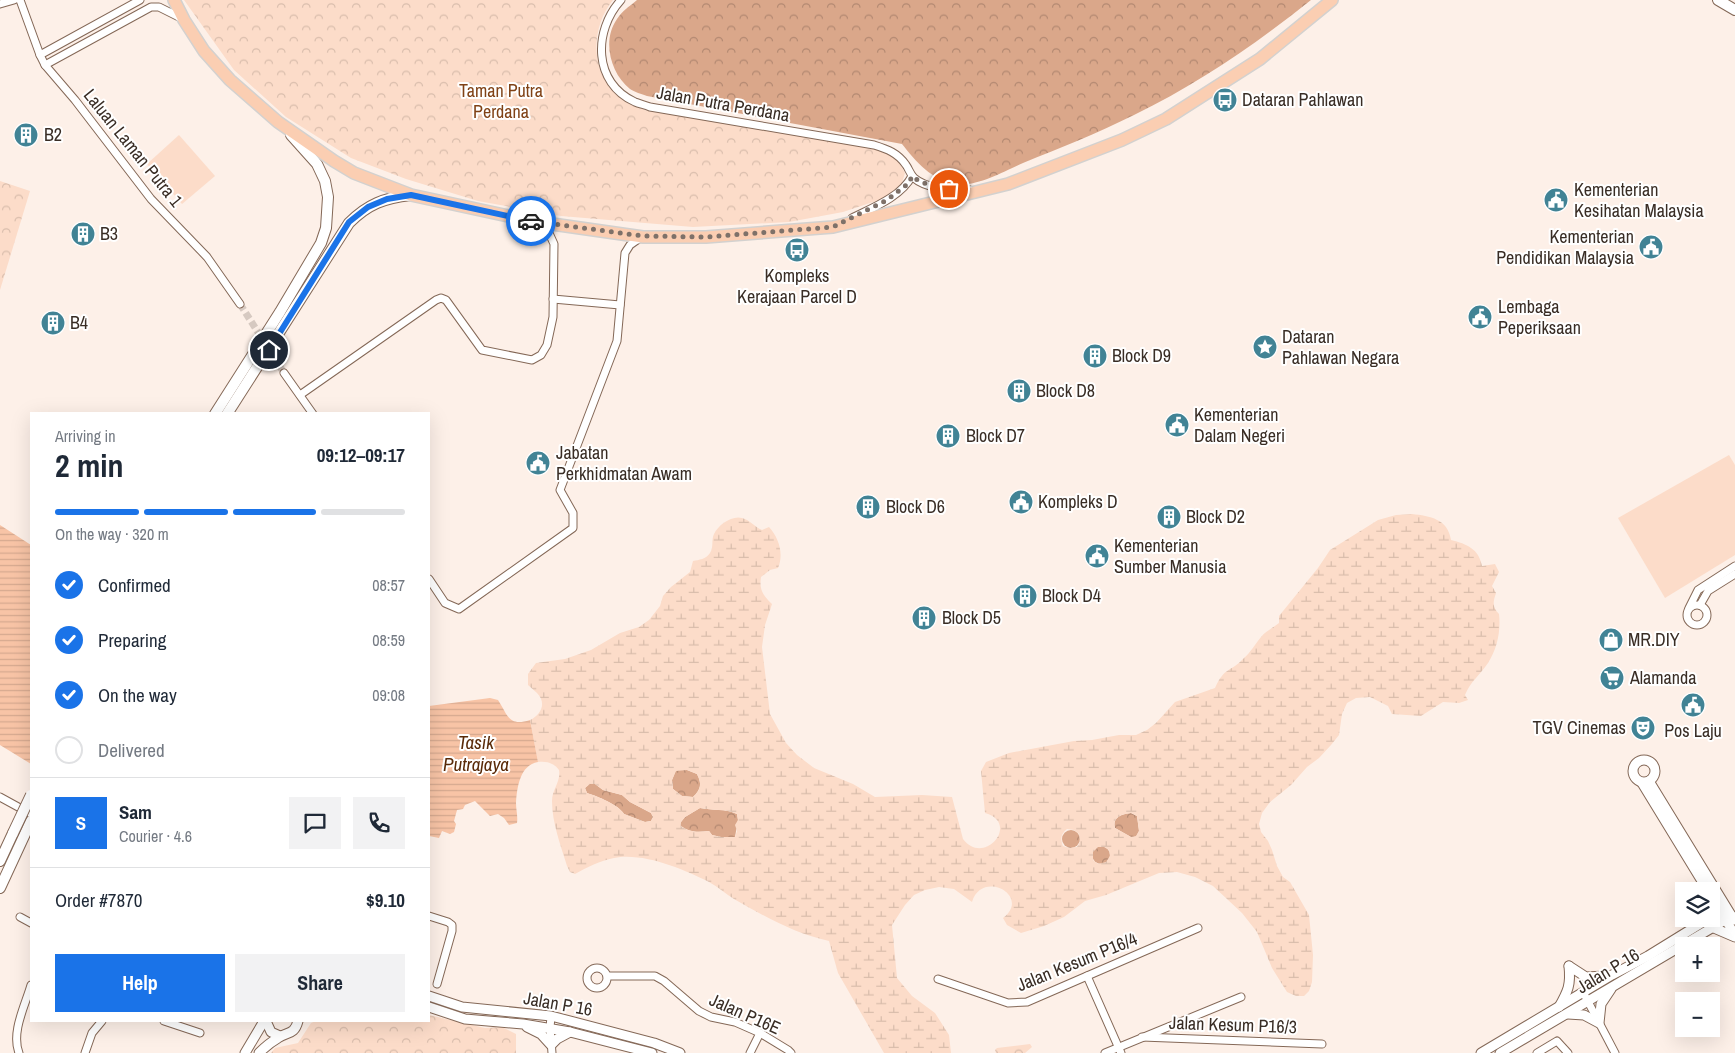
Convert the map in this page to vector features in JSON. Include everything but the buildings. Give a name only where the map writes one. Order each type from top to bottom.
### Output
[{"type":"main road","points":[[174,0],[184,20],[204,51],[230,80],[278,122],[317,164],[328,197],[326,228],[321,244],[216,412]]},
{"type":"main road","points":[[278,122],[354,173],[411,195],[531,221],[643,236],[706,237],[833,227],[1008,184],[1122,140],[1166,119],[1260,59],[1332,0]]},
{"type":"main road","points":[[1718,0],[1735,10]]},
{"type":"main road","points":[[228,412],[349,222],[368,207],[387,199],[411,195]]},
{"type":"main road","points":[[0,861],[30,797]]},
{"type":"main road","points":[[0,888],[30,823]]},
{"type":"street","points":[[0,4],[14,0]]},
{"type":"street","name":"Laluan Laman Putra 1","points":[[20,0],[40,55],[46,65],[151,199],[207,257],[240,304]]},
{"type":"street","points":[[40,55],[140,0]]},
{"type":"street","name":"Jalan Putra Perdana","points":[[621,0],[606,20],[602,32],[601,57],[604,70],[611,81],[620,92],[634,102],[650,107],[874,144],[895,153],[905,163],[912,176]]},
{"type":"street","points":[[46,65],[151,7],[159,7],[170,11],[184,20]]},
{"type":"street","points":[[833,227],[887,200],[909,183],[912,176],[919,182],[928,185],[978,191]]},
{"type":"street","points":[[300,395],[441,298],[446,300],[482,350],[532,360],[541,355],[547,345],[553,317],[554,244],[549,233],[531,221]]},
{"type":"street","points":[[430,581],[445,603],[459,609],[573,528],[573,513],[560,490],[617,341],[625,253],[630,245],[643,236]]},
{"type":"street","points":[[552,299],[620,305]]},
{"type":"street","points":[[284,373],[312,412]]},
{"type":"street","points":[[1689,608],[1694,605],[1704,607],[1707,616],[1702,624],[1697,625],[1689,621],[1687,612],[1689,608],[1698,590],[1735,566]]},
{"type":"street","points":[[1700,605],[1708,591],[1735,574]]},
{"type":"street","points":[[1703,882],[1646,782],[1708,882]]},
{"type":"street","points":[[0,798],[30,813]]},
{"type":"street","points":[[1720,902],[1728,915],[1735,936]]},
{"type":"street","name":"Jalan P 16","points":[[1500,1053],[1714,928],[1728,915]]},
{"type":"street","points":[[430,916],[452,925],[452,931],[436,984]]},
{"type":"street","points":[[20,917],[30,922]]},
{"type":"street","name":"Jalan P 16","points":[[1481,1053],[1695,927]]},
{"type":"street","name":"Jalan Kesum P16/4","points":[[938,979],[1008,1003],[1027,1002],[1198,928]]},
{"type":"street","points":[[1714,928],[1735,936]]},
{"type":"street","points":[[1559,1007],[1569,989],[1569,966],[1586,977],[1599,978],[1612,975]]},
{"type":"street","name":"Jalan P16E","points":[[607,976],[655,976],[664,981],[699,1011],[735,1022],[760,1033],[791,1053]]},
{"type":"street","points":[[1086,976],[1120,1050]]},
{"type":"street","points":[[1599,1023],[1601,1004],[1613,987]]},
{"type":"street","points":[[19,1053],[17,1048],[18,1026],[30,988]]},
{"type":"street","points":[[1583,992],[1615,1053]]},
{"type":"street","name":"Jalan P 16","points":[[430,996],[462,1007],[551,1016],[654,1043],[680,1053]]},
{"type":"street","name":"Jalan Kesum P16/3","points":[[1105,1053],[1120,1050],[1142,1037],[1241,997]]},
{"type":"street","name":"Jalan P 16","points":[[430,1007],[465,1019],[550,1028],[652,1053]]},
{"type":"street","points":[[1568,1014],[1584,1015],[1599,1023]]},
{"type":"street","points":[[551,1016],[552,1049]]},
{"type":"street","points":[[85,1053],[92,1033],[101,1022]]},
{"type":"street","points":[[167,1022],[200,1033]]},
{"type":"street","points":[[245,1053],[264,1022]]},
{"type":"street","points":[[266,1022],[271,1032],[280,1036]]},
{"type":"street","points":[[259,1053],[280,1036],[290,1034],[298,1022]]},
{"type":"street","points":[[523,1024],[541,1034],[552,1049]]},
{"type":"street","points":[[552,1049],[557,1039],[570,1032]]},
{"type":"street","points":[[750,1053],[760,1033]]},
{"type":"street","name":"Jalan Kesum P16/3","points":[[1142,1037],[1322,1044]]},
{"type":"street","points":[[1537,1053],[1557,1041],[1568,1053]]},
{"type":"green space","name":"Taman Putra Perdana","points":[[184,0],[613,0],[599,27],[597,56],[607,84],[617,95],[630,104],[648,111],[875,147],[896,157],[905,173],[902,183],[885,198],[843,212],[789,222],[693,227],[561,216],[478,201],[406,179],[351,158],[286,117],[234,70]]},
{"type":"green space","points":[[637,0],[1311,0],[1204,77],[1158,103],[1107,128],[999,174],[972,184],[963,185],[939,179],[919,164],[902,144],[647,96],[632,90],[617,74],[610,56],[609,46],[612,27],[624,11]]},
{"type":"green space","points":[[179,135],[215,176],[182,204],[147,164]]},
{"type":"green space","points":[[0,181],[30,191],[0,290]]},
{"type":"green space","points":[[1729,455],[1735,465],[1735,555],[1665,598],[1618,518]]},
{"type":"green space","points":[[1412,514],[1437,520],[1446,527],[1451,540],[1462,543],[1475,551],[1482,566],[1495,564],[1499,572],[1492,586],[1496,593],[1494,607],[1499,614],[1498,640],[1488,663],[1467,690],[1465,695],[1468,700],[1459,703],[1443,702],[1421,716],[1392,714],[1388,706],[1370,697],[1356,698],[1347,703],[1342,714],[1339,735],[1319,758],[1270,802],[1262,813],[1259,824],[1261,832],[1268,841],[1283,877],[1290,882],[1309,915],[1313,955],[1312,982],[1309,991],[1304,996],[1296,996],[1287,992],[1272,968],[1257,932],[1242,913],[1213,886],[1195,877],[1177,872],[1159,873],[1106,895],[1085,901],[1064,917],[1021,933],[1007,925],[1003,918],[1010,910],[1012,902],[1009,895],[1002,889],[985,887],[977,892],[972,902],[954,889],[939,887],[914,895],[892,925],[897,978],[912,996],[935,1013],[949,1035],[951,1053],[884,1053],[838,973],[829,941],[804,934],[780,924],[734,899],[709,882],[663,863],[637,857],[614,858],[594,864],[575,874],[570,872],[567,866],[557,834],[552,809],[552,797],[559,778],[559,770],[550,763],[538,762],[530,720],[540,712],[542,701],[537,693],[528,685],[528,674],[536,663],[565,659],[591,650],[620,633],[639,627],[649,620],[660,606],[663,596],[690,572],[693,561],[700,560],[710,553],[713,536],[722,524],[730,519],[738,517],[748,520],[762,530],[769,527],[780,546],[781,557],[778,568],[770,570],[761,577],[762,592],[772,604],[765,625],[762,647],[770,714],[786,743],[797,755],[814,768],[853,784],[875,797],[922,795],[952,797],[963,839],[971,846],[980,848],[989,846],[995,840],[999,833],[1000,825],[995,818],[985,813],[981,771],[986,762],[1009,753],[1074,741],[1119,735],[1136,735],[1147,730],[1175,702],[1215,688],[1222,676],[1249,653],[1263,635],[1279,623],[1279,616],[1318,568],[1330,550],[1378,520],[1396,515]],"holes":[[[687,770],[697,774],[700,786],[693,797],[682,796],[673,789],[672,780],[676,771]],[[590,784],[595,784],[603,790],[622,795],[630,802],[651,813],[653,817],[651,821],[645,822],[624,814],[613,804],[587,793],[585,788]],[[700,808],[732,812],[737,814],[738,820],[735,825],[737,831],[735,837],[712,835],[709,831],[691,831],[681,826],[681,822],[685,817]],[[1131,813],[1137,816],[1139,831],[1136,836],[1131,837],[1115,828],[1115,821],[1121,815]],[[1067,829],[1074,830],[1079,834],[1080,842],[1077,847],[1069,848],[1063,846],[1061,838]],[[1098,847],[1104,847],[1109,850],[1110,856],[1106,862],[1098,864],[1093,860],[1093,852]]]},
{"type":"green space","points":[[676,770],[687,770],[697,774],[700,786],[693,797],[682,796],[673,789],[672,780]]},
{"type":"green space","points":[[590,783],[603,790],[622,795],[630,802],[651,813],[653,817],[651,821],[645,822],[624,814],[613,804],[587,793],[585,788]]},
{"type":"green space","points":[[700,808],[728,811],[737,814],[738,820],[735,837],[712,835],[709,831],[691,831],[681,826],[681,822],[685,817]]},
{"type":"green space","points":[[1131,813],[1137,816],[1139,831],[1136,837],[1131,837],[1115,828],[1114,824],[1121,815]]},
{"type":"green space","points":[[1067,830],[1075,830],[1080,835],[1078,846],[1067,848],[1062,843],[1062,835]]},
{"type":"green space","points":[[1101,846],[1107,849],[1110,855],[1107,861],[1101,864],[1095,861],[1092,855],[1095,849]]},
{"type":"green space","points":[[430,1015],[485,1028],[502,1027],[516,1034],[516,1053],[271,1053],[275,1048],[298,1043],[311,1023],[430,1022]]},
{"type":"green space","points":[[1030,1044],[1032,1047],[1025,1053],[996,1053],[995,1050],[997,1048]]},
{"type":"water","points":[[0,525],[30,544],[30,763],[0,745]]},
{"type":"water","name":"Tasik Putrajaya","points":[[490,698],[498,700],[509,718],[513,721],[523,722],[530,720],[538,762],[527,767],[523,772],[516,797],[517,823],[509,825],[498,814],[490,816],[475,801],[465,805],[463,809],[457,810],[454,832],[450,834],[442,831],[439,838],[430,836],[430,706]]},
{"type":"tunnel","points":[[240,304],[284,373]]},
{"type":"way so far","points":[[531,221],[643,236],[706,237],[833,227],[887,200],[909,183],[912,176],[919,182],[949,189]]},
{"type":"place","name":"Dataran Pahlawan","points":[[1225,100]]},
{"type":"place","name":"B2","points":[[26,135]]},
{"type":"place","name":"Kementerian Kesihatan Malaysia","points":[[1556,200]]},
{"type":"place","name":"B3","points":[[83,234]]},
{"type":"place","name":"Kementerian Pendidikan Malaysia","points":[[1651,247]]},
{"type":"place","name":"Kompleks Kerajaan Parcel D","points":[[797,250]]},
{"type":"place","name":"Lembaga Peperiksaan","points":[[1480,317]]},
{"type":"place","name":"B4","points":[[53,323]]},
{"type":"place","name":"Dataran Pahlawan Negara","points":[[1265,347]]},
{"type":"place","name":"Block D9","points":[[1095,356]]},
{"type":"place","name":"Block D8","points":[[1019,391]]},
{"type":"place","name":"Kementerian Dalam Negeri","points":[[1177,425]]},
{"type":"place","name":"Block D7","points":[[948,436]]},
{"type":"place","name":"Jabatan Perkhidmatan Awam","points":[[538,463]]},
{"type":"place","name":"Kompleks D","points":[[1021,502]]},
{"type":"place","name":"Block D6","points":[[868,507]]},
{"type":"place","name":"Block D2","points":[[1169,517]]},
{"type":"place","name":"Kementerian Sumber Manusia","points":[[1097,556]]},
{"type":"place","name":"Block D4","points":[[1025,596]]},
{"type":"place","name":"Block D5","points":[[924,618]]},
{"type":"place","name":"MR.DIY","points":[[1611,640]]},
{"type":"place","name":"Alamanda","points":[[1612,678]]},
{"type":"place","name":"Pos Laju","points":[[1693,705]]},
{"type":"place","name":"TGV Cinemas","points":[[1643,728]]},
{"type":"route","points":[[269,350],[349,222],[368,207],[387,199],[411,195],[531,221]]}]
